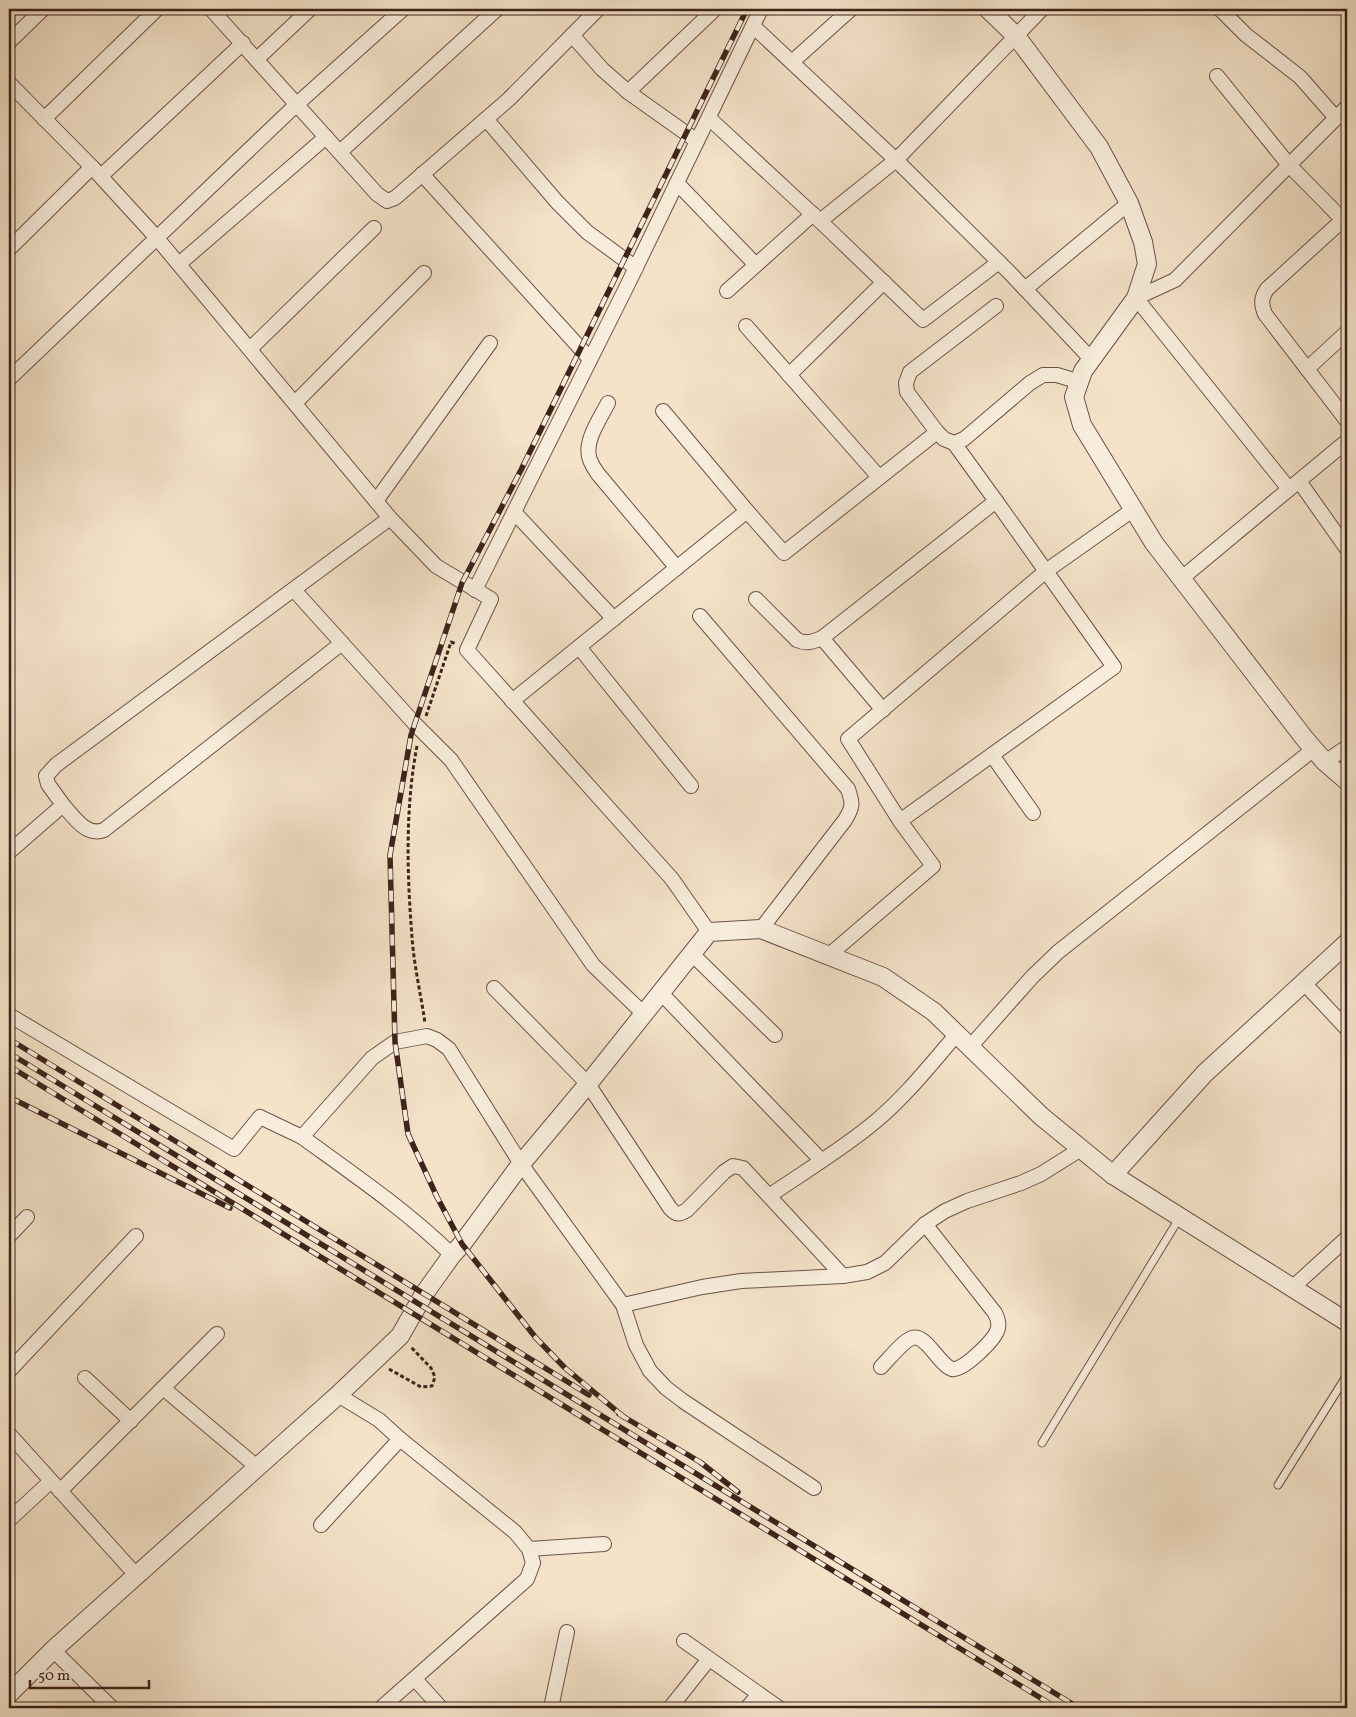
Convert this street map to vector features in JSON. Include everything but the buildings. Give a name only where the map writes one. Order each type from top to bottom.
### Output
[{"type":"street","points":[[9,42],[43,9]]},
{"type":"street","points":[[44,119],[157,9]]},
{"type":"street","points":[[211,9],[377,194],[387,201],[395,198],[509,99],[598,9]]},
{"type":"street","points":[[257,59],[310,9]]},
{"type":"street","points":[[9,379],[297,104],[403,9]]},
{"type":"street","points":[[340,152],[497,9]]},
{"type":"street","points":[[475,590],[636,268],[761,9]]},
{"type":"street","points":[[792,62],[851,9]]},
{"type":"street","points":[[988,9],[1016,36],[1099,147],[1129,203],[1143,242],[1146,264],[1136,298],[1084,371],[1074,397],[1082,425],[1154,543],[1319,755],[1347,781]]},
{"type":"street","points":[[727,292],[756,265],[816,217],[896,160],[1042,9]]},
{"type":"street","points":[[1220,9],[1246,35],[1300,77],[1336,118]]},
{"type":"street","points":[[628,92],[713,11]]},
{"type":"street","points":[[753,26],[896,160],[999,262],[1092,360]]},
{"type":"street","points":[[572,35],[602,69],[628,92],[697,141]]},
{"type":"street","points":[[9,249],[243,43]]},
{"type":"street","points":[[1217,76],[1289,165],[1345,218],[1266,289],[1262,305],[1265,314],[1347,421]]},
{"type":"street","points":[[12,92],[44,119],[97,172],[156,237],[390,518],[436,566],[491,599],[467,650],[672,879],[709,932]]},
{"type":"street","points":[[1136,298],[1175,280],[1347,107]]},
{"type":"street","points":[[708,118],[816,217],[923,320],[999,262]]},
{"type":"street","points":[[486,119],[557,202],[588,232],[636,268]]},
{"type":"street","points":[[179,264],[326,137]]},
{"type":"street","points":[[422,174],[590,359]]},
{"type":"street","points":[[677,183],[756,265]]},
{"type":"street","points":[[1025,289],[1129,203]]},
{"type":"street","points":[[250,349],[374,228]]},
{"type":"street","points":[[295,403],[424,273]]},
{"type":"street","points":[[789,375],[884,282]]},
{"type":"street","points":[[1136,298],[1347,550]]},
{"type":"street","points":[[900,821],[1114,668],[954,443],[944,439],[937,432],[907,392],[906,383],[910,372],[996,306]]},
{"type":"street","points":[[746,326],[879,477]]},
{"type":"street","points":[[1307,369],[1347,332]]},
{"type":"street","points":[[376,501],[490,343]]},
{"type":"street","points":[[954,443],[964,439],[1030,382],[1042,375],[1057,375],[1080,382]]},
{"type":"street","points":[[608,403],[591,436],[588,448],[589,459],[598,474],[677,568]]},
{"type":"street","points":[[663,411],[784,553],[937,432]]},
{"type":"street","points":[[1182,578],[1347,442]]},
{"type":"street","points":[[756,599],[797,640],[803,643],[822,638],[996,501]]},
{"type":"street","points":[[828,956],[934,866],[900,821],[848,739],[1046,571],[1134,510]]},
{"type":"street","points":[[512,701],[748,511]]},
{"type":"street","points":[[514,512],[614,619]]},
{"type":"street","points":[[342,643],[104,830],[96,833],[82,826],[63,805],[48,784],[46,776],[56,765],[390,518]]},
{"type":"street","points":[[294,590],[421,730],[451,760],[593,965],[644,1014]]},
{"type":"street","points":[[700,616],[848,789],[852,800],[852,809],[845,820],[761,930]]},
{"type":"street","points":[[822,638],[883,710]]},
{"type":"street","points":[[579,647],[691,786]]},
{"type":"street","points":[[769,1196],[856,1137],[896,1103],[1058,952],[1319,755],[1347,747]]},
{"type":"street","points":[[992,755],[1033,813]]},
{"type":"street","points":[[9,852],[63,805]]},
{"type":"street","points":[[709,932],[761,930],[883,976],[934,1012],[1041,1116],[1113,1175],[1347,1322]]},
{"type":"street","points":[[9,1694],[53,1650],[338,1395],[400,1336],[424,1294],[521,1164],[588,1084],[709,932]]},
{"type":"street","points":[[1113,1175],[1205,1072],[1347,943]]},
{"type":"street","points":[[692,954],[775,1035]]},
{"type":"street","points":[[1304,983],[1347,1029]]},
{"type":"street","points":[[494,988],[588,1084],[675,1213],[680,1214],[687,1210],[724,1172],[733,1166],[743,1168],[843,1276]]},
{"type":"street","points":[[661,993],[821,1160]]},
{"type":"street","points":[[9,1015],[234,1149],[260,1117],[302,1137],[379,1193],[452,1255]]},
{"type":"street","points":[[302,1137],[372,1058],[395,1042],[427,1036],[449,1048],[521,1164],[623,1305],[636,1345],[650,1371],[666,1388],[683,1401],[814,1488]]},
{"type":"street","points":[[623,1305],[702,1287],[741,1282],[843,1276],[867,1272],[885,1263],[925,1224],[953,1208],[1021,1184],[1081,1149]]},
{"type":"street","points":[[9,1236],[27,1217]]},
{"type":"street","points":[[881,1366],[912,1337],[918,1337],[923,1340],[944,1364],[951,1369],[958,1370],[965,1366],[994,1337],[998,1329],[995,1313],[925,1224]]},
{"type":"street","points":[[9,1371],[136,1236]]},
{"type":"street","points":[[1292,1288],[1347,1238]]},
{"type":"street","points":[[9,1520],[56,1486],[131,1421],[217,1334]]},
{"type":"street","points":[[85,1378],[131,1421]]},
{"type":"street","points":[[163,1388],[257,1467]]},
{"type":"street","points":[[338,1395],[379,1420],[515,1532],[529,1549],[533,1563],[527,1579],[381,1708]]},
{"type":"street","points":[[321,1525],[400,1439]]},
{"type":"street","points":[[11,1442],[56,1486],[136,1576]]},
{"type":"street","points":[[529,1549],[604,1544]]},
{"type":"street","points":[[551,1708],[567,1632]]},
{"type":"street","points":[[684,1642],[780,1708]]},
{"type":"street","points":[[53,1650],[112,1708]]},
{"type":"street","points":[[670,1708],[709,1659]]},
{"type":"street","points":[[415,1679],[441,1708]]},
{"type":"street","points":[[747,1708],[759,1694]]},
{"type":"lane","points":[[1042,1442],[1180,1217]]},
{"type":"lane","points":[[1278,1485],[1347,1375]]},
{"type":"path","points":[[427,1036],[412,938],[409,844],[412,774],[421,730],[451,642],[467,650]]},
{"type":"path","points":[[374,1361],[421,1387],[432,1386],[435,1377],[431,1368],[400,1336]]},
{"type":"railway","points":[[624,1417],[565,1368],[536,1338],[462,1244],[437,1197],[408,1134],[395,1042],[390,855],[411,735],[462,583],[521,470],[747,9]]},
{"type":"railway","points":[[9,1039],[589,1395]]},
{"type":"railway","points":[[9,1053],[1079,1708]]},
{"type":"railway","points":[[9,1066],[1057,1708]]},
{"type":"railway","points":[[9,1097],[230,1208]]},
{"type":"railway","points":[[619,1414],[700,1462],[738,1492]]}]
